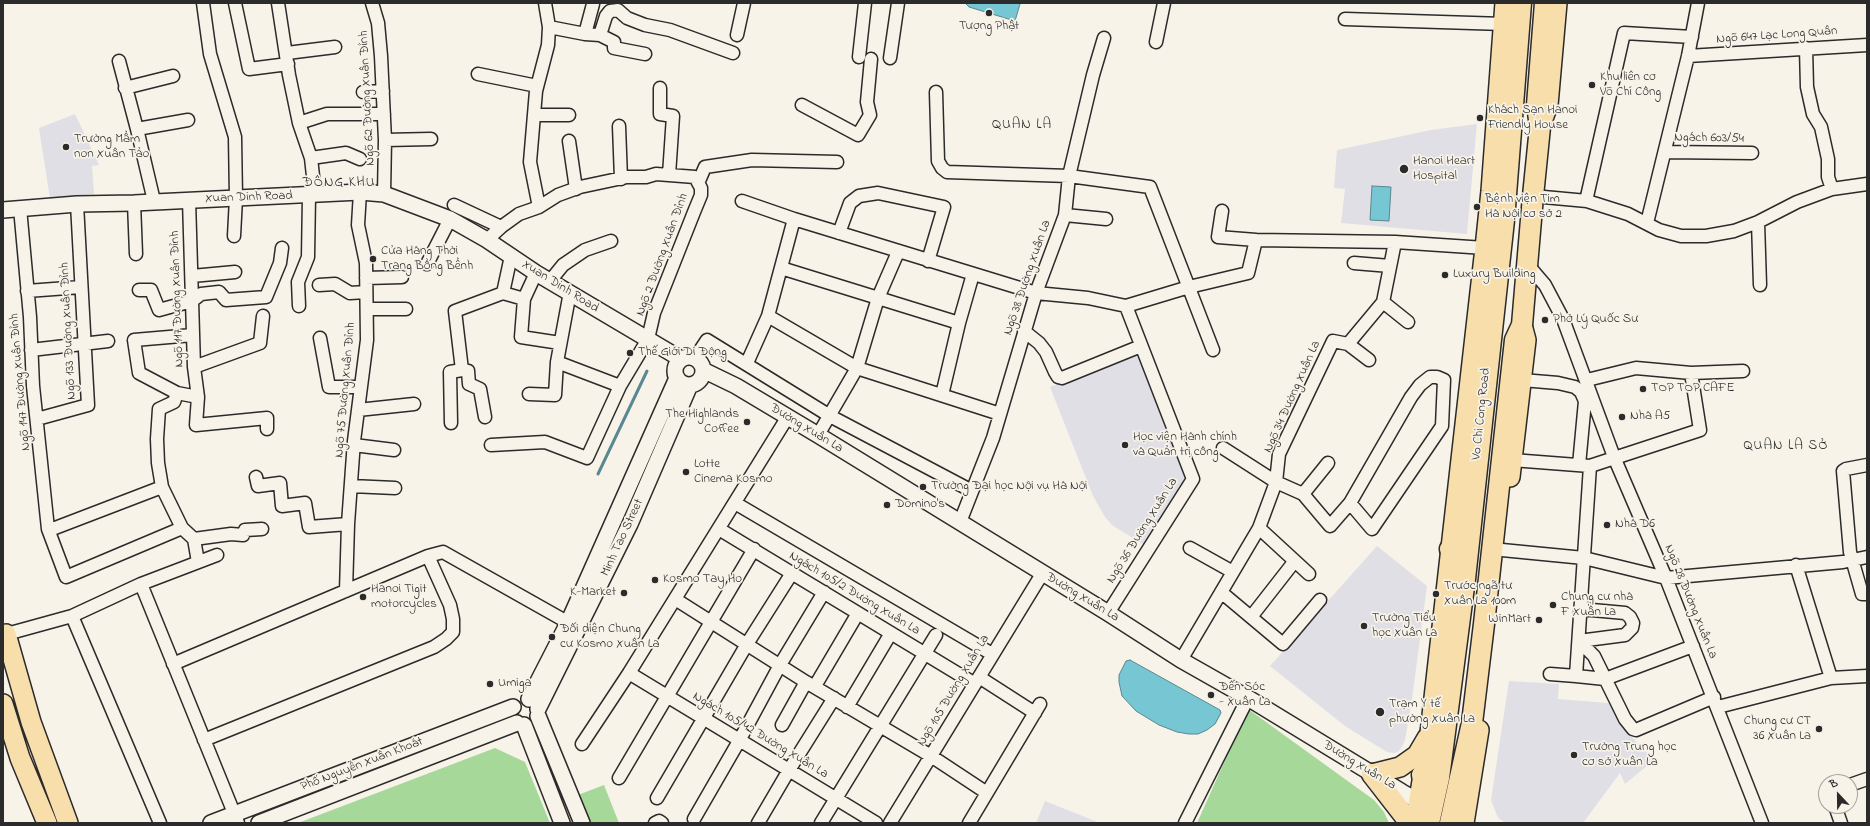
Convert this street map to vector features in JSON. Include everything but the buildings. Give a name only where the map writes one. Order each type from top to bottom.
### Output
[{"type":"highway","name":"Vo Chi Cong Road","points":[[1427,811],[1443,752],[1465,579],[1504,220],[1521,3]]},
{"type":"highway","name":"Vo Chi Cong Road","points":[[1456,822],[1467,771],[1515,340],[1522,325],[1540,127],[1537,105],[1545,3]]},
{"type":"highway","points":[[1450,549],[1465,579]]},
{"type":"highway","points":[[1372,774],[1410,823]]},
{"type":"highway","points":[[1422,775],[1427,811]]},
{"type":"main road","name":"Vo Chi Cong Road","points":[[1422,775],[1430,734],[1485,248],[1491,191],[1505,3]]},
{"type":"main road","points":[[1540,127],[1548,105],[1557,3]]},
{"type":"main road","name":"Vo Chi Cong Road","points":[[1467,771],[1485,692],[1522,380],[1526,340],[1522,325]]},
{"type":"main road","points":[[5,635],[31,722],[68,823]]},
{"type":"main road","points":[[3,704],[20,758],[47,823]]},
{"type":"main road","points":[[1372,774],[1400,767],[1417,755],[1430,734]]},
{"type":"main road","points":[[1415,823],[1427,811]]},
{"type":"street","points":[[203,3],[210,54],[235,137],[236,198],[234,236]]},
{"type":"street","points":[[235,3],[249,69],[335,47]]},
{"type":"street","points":[[278,3],[299,123],[311,158],[312,195],[308,257],[298,282],[299,306]]},
{"type":"street","name":"Ngõ 62 Đường Xuân Đỉnh","points":[[372,3],[378,23],[383,91],[385,140],[384,194]]},
{"type":"street","points":[[539,207],[530,162],[537,86],[548,45],[549,27],[545,3]]},
{"type":"street","points":[[737,35],[744,3]]},
{"type":"street","points":[[802,106],[858,135],[870,114],[867,102],[865,58],[865,3]]},
{"type":"street","points":[[890,58],[898,3]]},
{"type":"street","points":[[1156,42],[1164,3]]},
{"type":"street","points":[[1647,223],[1666,152],[1688,56],[1698,3]]},
{"type":"street","points":[[585,34],[593,4]]},
{"type":"street","points":[[600,35],[606,16],[610,11],[618,10],[627,18],[645,25],[670,30],[733,53]]},
{"type":"street","points":[[1345,19],[1504,24]]},
{"type":"street","points":[[549,27],[585,34],[600,35],[614,42],[614,48],[645,54]]},
{"type":"street","points":[[1586,201],[1624,33],[1692,37]]},
{"type":"street","name":"Ngõ 38 Đường Xuân La","points":[[960,522],[993,438],[1036,293],[1065,215],[1069,176],[1093,75],[1104,38]]},
{"type":"street","name":"Ngõ 647 Lạc Long Quân","points":[[1688,56],[1867,45]]},
{"type":"street","points":[[1806,48],[1808,93],[1813,114],[1822,127],[1828,159],[1828,176],[1832,189]]},
{"type":"street","points":[[119,61],[154,202]]},
{"type":"street","points":[[478,74],[537,86]]},
{"type":"street","points":[[125,88],[173,76]]},
{"type":"street","points":[[660,88],[660,114],[673,116],[669,175]]},
{"type":"street","points":[[363,92],[383,91]]},
{"type":"street","points":[[936,92],[938,161],[942,168],[947,172],[1069,176],[1150,187],[1214,350]]},
{"type":"street","points":[[299,123],[327,114],[384,114]]},
{"type":"street","points":[[534,115],[569,115]]},
{"type":"street","points":[[137,129],[188,120]]},
{"type":"street","points":[[619,126],[621,179]]},
{"type":"street","points":[[385,140],[431,139]]},
{"type":"street","points":[[569,141],[576,188]]},
{"type":"street","name":"Ngách 603/54","points":[[1666,152],[1752,153]]},
{"type":"street","points":[[311,158],[346,153],[360,158]]},
{"type":"street","points":[[488,240],[501,227],[520,214],[539,207],[558,195],[576,188],[621,179],[646,177],[656,174],[695,176],[699,181],[705,167],[752,160],[837,162]]},
{"type":"street","name":"Ngõ 2 Đường Xuân Đỉnh","points":[[491,446],[545,442],[587,458],[620,386],[648,339],[654,313],[701,195],[699,181]]},
{"type":"street","points":[[1533,196],[1586,201],[1628,214],[1659,230],[1681,236],[1706,236],[1734,231],[1832,189],[1867,184]]},
{"type":"street","name":"Xuan Dinh Road","points":[[3,210],[77,204],[134,203],[360,192],[384,194],[452,212],[488,240],[536,273],[648,339]]},
{"type":"street","name":"Ngõ 75 Đường Xuân Đỉnh","points":[[346,591],[348,524],[354,445],[367,340],[366,263],[358,225],[360,192]]},
{"type":"street","points":[[839,233],[850,203],[859,196],[878,193],[944,207],[928,261]]},
{"type":"street","name":"Ngõ 117 Đường Xuân Đỉnh","points":[[189,200],[194,367],[198,397],[196,425],[267,418],[267,429]]},
{"type":"street","points":[[742,201],[898,252],[1036,293],[1088,298],[1126,306],[1189,287],[1248,273],[1256,240]]},
{"type":"street","points":[[134,203],[136,254]]},
{"type":"street","name":"Ngõ 133 Đường Xuân Đỉnh","points":[[37,418],[88,405],[77,204]]},
{"type":"street","name":"Ngõ 147 Đường Xuân Đỉnh","points":[[20,208],[31,350],[48,529],[66,577],[182,528]]},
{"type":"street","points":[[1222,211],[1218,237],[1256,240],[1395,242],[1485,248]]},
{"type":"street","points":[[427,264],[452,212],[501,227]]},
{"type":"street","points":[[1065,215],[1106,219]]},
{"type":"street","points":[[747,363],[768,316],[794,219]]},
{"type":"street","points":[[1758,222],[1760,285]]},
{"type":"street","points":[[550,281],[563,265],[585,250],[610,241]]},
{"type":"street","points":[[1369,360],[1348,344],[1383,302],[1395,242]]},
{"type":"street","points":[[139,290],[151,290],[159,310],[192,301],[201,294],[219,292],[226,300],[266,297],[280,262],[282,248]]},
{"type":"street","points":[[818,435],[857,368],[878,298],[898,252]]},
{"type":"street","points":[[503,293],[511,256]]},
{"type":"street","points":[[1354,263],[1390,266]]},
{"type":"street","name":"Ngõ 28 Đường Xuân La","points":[[1527,264],[1545,285],[1563,319],[1587,380],[1614,457],[1666,578],[1716,702],[1762,823]]},
{"type":"street","points":[[781,268],[959,323]]},
{"type":"street","points":[[192,276],[235,272]]},
{"type":"street","points":[[536,273],[524,299],[521,337],[560,343]]},
{"type":"street","points":[[942,395],[959,323],[973,274]]},
{"type":"street","points":[[366,278],[402,277]]},
{"type":"street","points":[[319,285],[335,284],[350,293],[366,292]]},
{"type":"street","points":[[26,291],[81,287]]},
{"type":"street","points":[[529,394],[555,395],[557,362],[570,292]]},
{"type":"street","points":[[462,370],[455,311],[503,293],[524,299]]},
{"type":"street","points":[[1383,302],[1408,322]]},
{"type":"street","name":"Ngõ 36 Đường Xuân La","points":[[1108,613],[1193,479],[1126,306]]},
{"type":"street","points":[[367,309],[406,309]]},
{"type":"street","points":[[194,367],[260,343],[263,316]]},
{"type":"street","points":[[768,316],[857,368],[1000,414]]},
{"type":"street","points":[[1024,331],[1039,343],[1046,352],[1058,377],[1062,378],[1141,346]]},
{"type":"street","points":[[193,335],[134,340],[139,373],[177,394],[198,397]]},
{"type":"street","points":[[320,338],[330,387],[361,387]]},
{"type":"street","name":"Đường Xuân La","points":[[648,339],[736,386],[787,418],[818,435],[1042,574],[1108,613],[1181,660],[1248,698],[1372,774],[1427,811],[1456,822]]},
{"type":"street","points":[[693,362],[707,340],[747,363],[830,416],[972,491]]},
{"type":"street","points":[[31,350],[108,341]]},
{"type":"street","name":"Ngõ 34 Đường Xuân La","points":[[1181,660],[1259,528],[1276,482],[1279,454],[1333,341],[1348,344]]},
{"type":"street","points":[[557,362],[620,386]]},
{"type":"street","name":"Minh Tao Street","points":[[535,708],[574,626],[677,378],[675,366],[693,362],[699,381],[690,385],[630,524],[574,626]]},
{"type":"street","points":[[1587,380],[1636,368],[1691,373],[1743,371]]},
{"type":"street","points":[[451,423],[450,372],[462,370],[468,371],[469,384],[480,389],[485,418]]},
{"type":"street","points":[[1512,460],[1585,466],[1700,430],[1691,373]]},
{"type":"street","points":[[1223,448],[1276,482],[1303,494],[1330,526],[1350,503],[1411,397],[1420,385],[1430,377],[1437,377],[1444,380],[1442,426],[1372,529],[1350,503]]},
{"type":"street","points":[[677,378],[681,383],[690,385]]},
{"type":"street","points":[[1522,380],[1558,383],[1575,387],[1581,392],[1585,401],[1585,466],[1590,487],[1576,676]]},
{"type":"street","points":[[177,394],[174,402],[160,409],[157,439],[158,463],[162,487],[182,528],[194,539],[198,562]]},
{"type":"street","points":[[358,410],[414,404]]},
{"type":"street","points":[[582,744],[629,673],[787,418]]},
{"type":"street","points":[[354,445],[394,450]]},
{"type":"street","points":[[1303,494],[1328,463]]},
{"type":"street","points":[[1867,465],[1846,469],[1844,471],[1850,552],[1862,594],[1867,594]]},
{"type":"street","points":[[256,477],[258,486],[280,483],[282,506],[305,503],[309,527],[348,524]]},
{"type":"street","points":[[351,486],[395,488]]},
{"type":"street","points":[[48,529],[55,528],[162,487]]},
{"type":"street","points":[[735,503],[992,654]]},
{"type":"street","points":[[1259,528],[1294,562],[1309,574]]},
{"type":"street","points":[[194,539],[231,534],[243,535],[245,530],[262,529]]},
{"type":"street","name":"Ngách 105/2 Đường Xuân La","points":[[719,529],[925,654],[977,681],[1038,709],[987,793]]},
{"type":"street","points":[[1190,548],[1233,572]]},
{"type":"street","points":[[619,778],[754,549]]},
{"type":"street","points":[[1502,550],[1584,558],[1666,578],[1853,560],[1867,557]]},
{"type":"street","points":[[173,664],[428,556],[443,552],[574,626]]},
{"type":"street","points":[[5,635],[72,616],[141,584],[217,555]]},
{"type":"street","points":[[204,740],[434,647],[446,639],[453,632],[453,619],[450,605],[428,556]]},
{"type":"street","points":[[1251,617],[1294,562]]},
{"type":"street","points":[[1796,565],[1831,678]]},
{"type":"street","points":[[657,798],[747,644],[792,572]]},
{"type":"street","name":"Ngõ 105 Đường Xuân La","points":[[890,823],[1042,574]]},
{"type":"street","points":[[141,584],[237,818]]},
{"type":"street","points":[[694,819],[739,741],[780,665],[824,592]]},
{"type":"street","points":[[1221,592],[1283,644],[1320,600]]},
{"type":"street","points":[[675,599],[847,707],[931,756],[987,793],[968,823]]},
{"type":"street","points":[[1579,641],[1625,635],[1632,628],[1633,623],[1630,617],[1625,613],[1581,609]]},
{"type":"street","points":[[782,725],[858,613]]},
{"type":"street","points":[[72,616],[160,823]]},
{"type":"street","points":[[847,707],[891,633]]},
{"type":"street","points":[[821,823],[936,635]]},
{"type":"street","points":[[1579,641],[1594,656],[1626,719],[1636,730],[1716,702],[1831,678],[1867,676]]},
{"type":"street","points":[[1550,674],[1605,679],[1693,646]]},
{"type":"street","name":"Ngách 105/42 Đường Xuân La","points":[[629,673],[876,823]]},
{"type":"street","points":[[758,823],[834,698]]},
{"type":"street","points":[[1185,823],[1248,698]]},
{"type":"street","points":[[562,823],[521,724],[513,717],[514,707],[521,700],[535,708],[582,823]]},
{"type":"street","name":"Phố Nguyễn Xuân Khoát","points":[[211,823],[237,818],[514,707]]},
{"type":"street","points":[[259,823],[521,724],[531,724],[535,708]]},
{"type":"street","points":[[655,823],[659,821],[662,823]]},
{"type":"shaded area","name":"Trường Mầm non Xuân Tảo","points":[[75,114],[99,165],[92,166],[94,194],[50,199],[39,128]]},
{"type":"shaded area","name":"Hanoi Heart Hospital","points":[[1477,124],[1467,234],[1341,223],[1345,189],[1334,188],[1337,150],[1431,130]]},
{"type":"shaded area","name":"Học viện Hành chính và Quản trị công","points":[[1138,352],[1188,478],[1144,545],[1112,525],[1105,517],[1093,496],[1050,387]]},
{"type":"shaded area","name":"Trường Tiểu học Xuân La","points":[[1377,546],[1427,586],[1405,740],[1398,752],[1393,753],[1387,752],[1345,726],[1270,666]]},
{"type":"shaded area","name":"Trường Trung học cơ sở Xuân La","points":[[1509,681],[1559,684],[1558,699],[1608,703],[1623,722],[1630,735],[1654,760],[1625,784],[1620,773],[1583,823],[1506,823],[1498,818],[1491,800]]},
{"type":"shaded area","points":[[1045,801],[1100,823],[1036,823]]},
{"type":"green space","points":[[1248,709],[1374,800],[1384,812],[1389,823],[1197,823]]},
{"type":"green space","points":[[495,748],[525,762],[550,823],[298,823]]},
{"type":"green space","points":[[604,785],[619,823],[590,823],[578,795]]},
{"type":"water","points":[[965,3],[1020,4],[1015,21],[969,7]]},
{"type":"water","points":[[1372,186],[1391,187],[1389,221],[1370,220]]},
{"type":"water","points":[[1130,660],[1220,710],[1221,713],[1215,724],[1198,734],[1189,734],[1177,732],[1159,725],[1136,711],[1122,696],[1119,682],[1119,675],[1126,661]]},
{"type":"waterway","points":[[598,474],[647,371]]},
{"type":"place","name":"Tượng Phật","points":[[989,13]]},
{"type":"place","name":"Khu liên cơ Võ Chí Công","points":[[1592,85]]},
{"type":"place","name":"Khách Sạn Hanoi Friendly House","points":[[1480,118]]},
{"type":"place","name":"Trường Mầm non Xuân Tảo","points":[[66,147]]},
{"type":"place","name":"Hanoi Heart Hospital","points":[[1404,169]]},
{"type":"place","name":"Bệnh viện Tim Hà Nội cơ sở 2","points":[[1477,207]]},
{"type":"place","name":"Cửa Hàng Thời Trang Bồng Bềnh","points":[[373,259]]},
{"type":"place","name":"Luxury Building","points":[[1445,275]]},
{"type":"place","name":"Phở Lý Quốc Sư","points":[[1545,320]]},
{"type":"place","name":"Thế Giới Di Động","points":[[630,353]]},
{"type":"place","name":"TOP TOP CAFE","points":[[1643,389]]},
{"type":"place","name":"Nhà A5","points":[[1622,417]]},
{"type":"place","name":"The Highlands Coffee","points":[[747,422]]},
{"type":"place","name":"Học viện Hành chính và Quản trị công","points":[[1125,445]]},
{"type":"place","name":"Lotte Cinema Kosmo","points":[[686,472]]},
{"type":"place","name":"Trường Đại học Nội vụ Hà Nội","points":[[923,487]]},
{"type":"place","name":"Domino's","points":[[887,505]]},
{"type":"place","name":"Nhà D6","points":[[1607,525]]},
{"type":"place","name":"Kosmo Tay Ho","points":[[655,580]]},
{"type":"place","name":"K-Market","points":[[624,593]]},
{"type":"place","name":"Trước ngã tư Xuân La 100m","points":[[1436,594]]},
{"type":"place","name":"Hanoi Tigit motorcycles","points":[[363,597]]},
{"type":"place","name":"Chung cư nhà F Xuân La","points":[[1553,605]]},
{"type":"place","name":"WinMart","points":[[1539,620]]},
{"type":"place","name":"Trường Tiểu học Xuân La","points":[[1364,626]]},
{"type":"place","name":"Đối diện Chung cư Kosmo Xuân La","points":[[552,637]]},
{"type":"place","name":"Umiga","points":[[490,684]]},
{"type":"place","name":"Đến Sóc - Xuân La","points":[[1211,695]]},
{"type":"place","name":"Trạm Y tế phường Xuân La","points":[[1380,712]]},
{"type":"place","name":"Chung cư CT 36 Xuân La","points":[[1819,729]]},
{"type":"place","name":"Trường Trung học cơ sở Xuân La","points":[[1574,755]]},
{"type":"district","name":"QUAN LA","points":[[1022,126]]},
{"type":"district","name":"ĐÔNG KHU","points":[[339,184]]},
{"type":"district","name":"QUAN LA SỞ","points":[[1786,447]]}]
